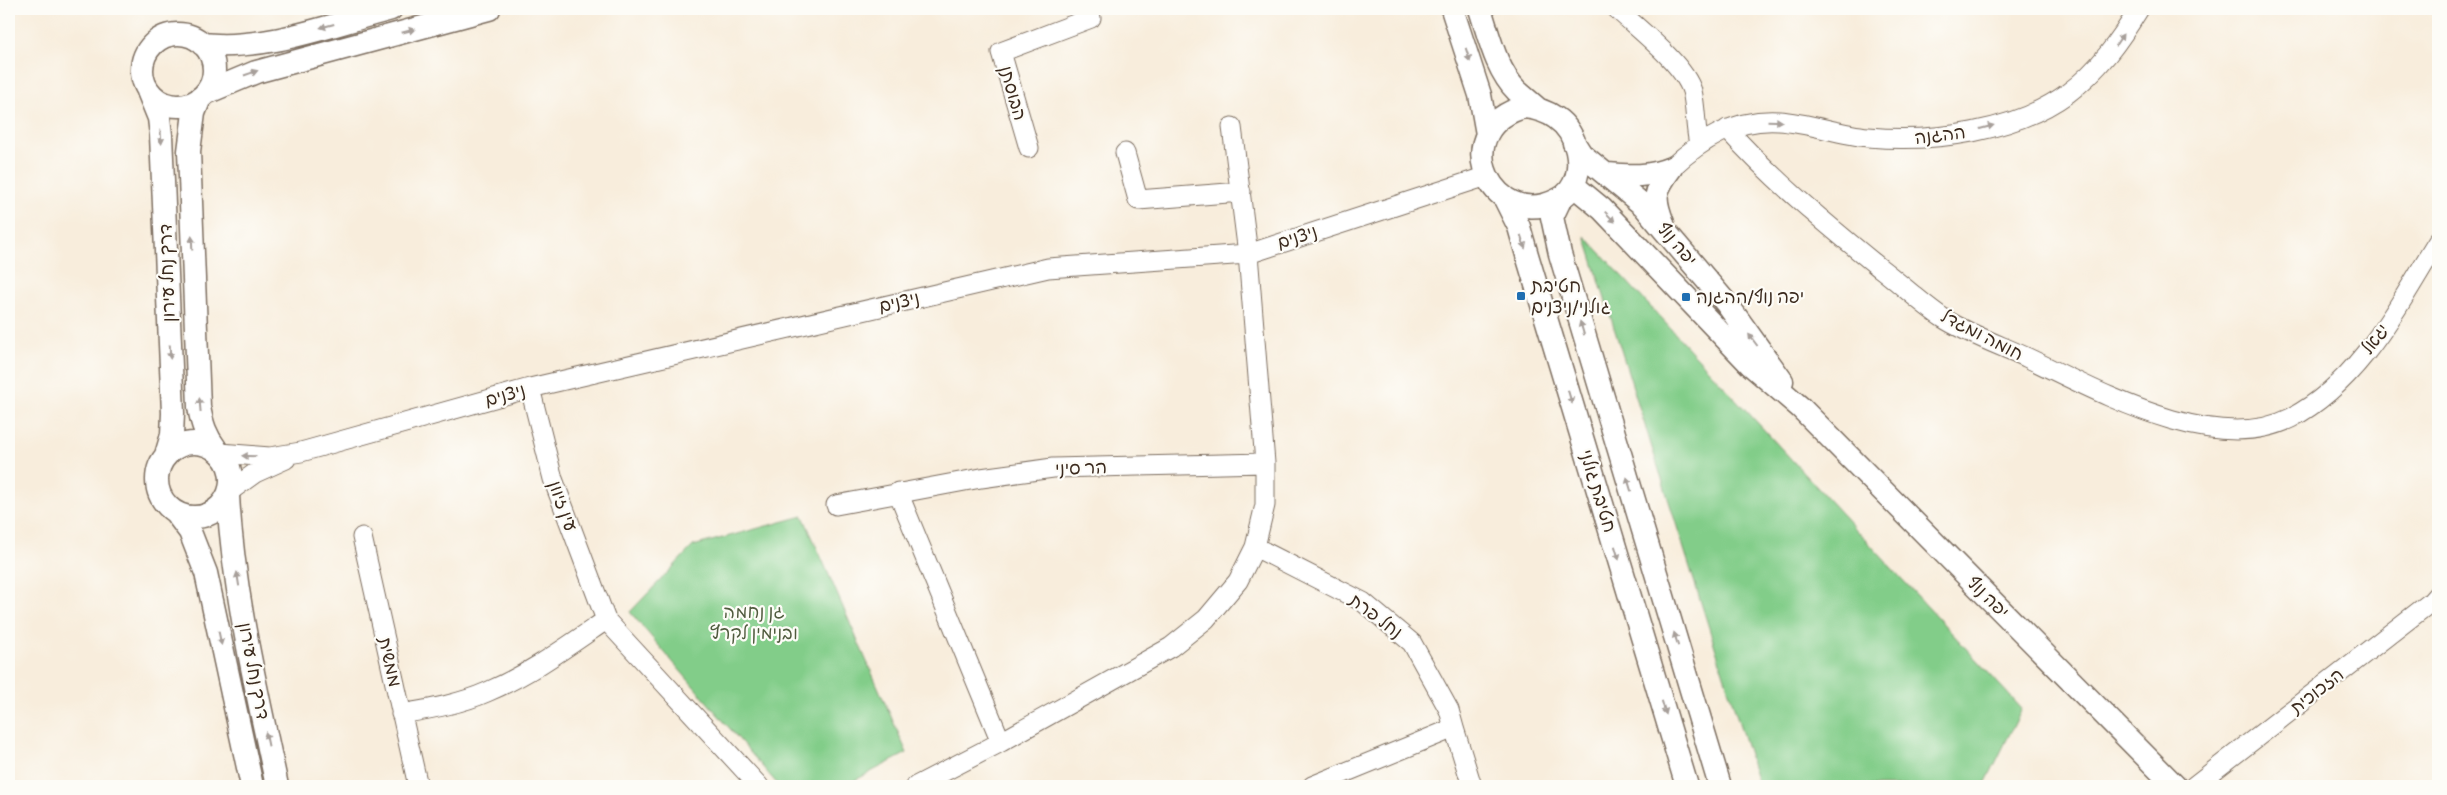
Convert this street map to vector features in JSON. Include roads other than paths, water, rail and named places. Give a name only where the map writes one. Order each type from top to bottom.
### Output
[{"type":"street","points":[[202,44],[236,46],[259,43],[391,9]]},
{"type":"street","points":[[203,95],[212,82],[214,70],[212,59],[202,44],[187,35],[174,34],[162,37],[152,44],[144,55],[141,67],[142,80],[148,91],[157,100],[168,105],[189,105],[203,95],[256,72],[489,9]]},
{"type":"street","name":"הבוסתן","points":[[1029,148],[1001,52],[1091,18],[1088,9]]},
{"type":"street","points":[[1452,9],[1480,95],[1487,134]]},
{"type":"street","points":[[1480,9],[1504,73],[1516,90],[1538,109],[1557,119],[1567,129],[1574,143],[1579,164],[1577,177],[1566,193],[1552,203],[1538,206],[1520,204],[1504,197],[1491,184],[1482,155],[1487,134],[1494,122],[1508,111],[1524,107],[1538,109]]},
{"type":"street","points":[[1617,9],[1677,66],[1687,79],[1692,92],[1699,144]]},
{"type":"street","name":"ההגנה","points":[[1671,168],[1699,144],[1727,129],[1751,122],[1779,121],[1867,137],[1921,139],[1964,133],[2008,122],[2036,112],[2068,93],[2091,73],[2118,44],[2139,9]]},
{"type":"street","name":"דרך נחל עירון","points":[[148,91],[159,118],[161,135],[173,413],[172,435],[166,455]]},
{"type":"street","name":"דרך נחל עירון","points":[[203,95],[194,113],[188,151],[199,398],[202,426],[208,439],[218,452]]},
{"type":"street","points":[[916,786],[1001,742],[1171,647],[1206,620],[1238,582],[1254,547],[1264,505],[1265,463],[1248,254],[1232,127]]},
{"type":"street","name":"חומה ומגדל","points":[[1727,129],[1754,159],[1807,210],[1944,319],[2133,408],[2183,423],[2228,430],[2262,427],[2290,418]]},
{"type":"street","name":"יפה נוף","points":[[1574,143],[1581,154],[1608,174],[1643,205],[1666,231],[1727,304],[1801,408]]},
{"type":"street","points":[[1125,153],[1138,200],[1241,192]]},
{"type":"street","points":[[1608,174],[1656,174],[1671,168]]},
{"type":"street","points":[[1666,231],[1657,206],[1656,196],[1659,184],[1671,168]]},
{"type":"street","name":"ניצנים","points":[[218,452],[270,457],[313,449],[530,388],[1048,268],[1248,254],[1487,176]]},
{"type":"street","name":"יפה נוף","points":[[1566,193],[1579,190],[1602,209],[1751,365],[1801,408],[2175,786]]},
{"type":"street","name":"חטיבת גולני","points":[[1566,193],[1552,217],[1560,254],[1720,786]]},
{"type":"street","name":"חטיבת גולני","points":[[1504,197],[1518,227],[1524,246],[1687,786]]},
{"type":"street","name":"יגאל","points":[[2290,418],[2316,401],[2345,377],[2378,337],[2438,241]]},
{"type":"street","name":"עין זיוון","points":[[530,388],[553,479],[606,620],[759,786]]},
{"type":"street","points":[[194,442],[206,444],[218,452],[230,469],[229,493],[221,506],[209,515],[190,518],[175,512],[162,499],[157,488],[159,465],[166,455],[182,444],[194,442]]},
{"type":"street","name":"ניצנים","points":[[229,493],[255,473],[313,449]]},
{"type":"street","name":"הר סיני","points":[[836,505],[898,492],[1053,468],[1265,463]]},
{"type":"street","points":[[898,492],[1001,742]]},
{"type":"street","name":"דרך נחל עירון","points":[[229,493],[230,525],[250,652],[277,786]]},
{"type":"street","name":"דרך נחל עירון","points":[[175,512],[190,532],[206,573],[252,786]]},
{"type":"street","name":"ממשית","points":[[362,537],[418,786]]},
{"type":"street","name":"נחל פרת","points":[[1254,547],[1363,602],[1412,643],[1449,710],[1472,786]]},
{"type":"street","name":"הזכוכית","points":[[2194,786],[2436,601]]},
{"type":"street","points":[[401,714],[435,708],[486,693],[530,671],[606,620]]},
{"type":"street","points":[[1312,786],[1454,728]]},
{"type":"place","name":"חטיבת גולני/ניצנים","points":[[1521,296]]},
{"type":"place","name":"יפה נוף/ההגנה","points":[[1686,297]]},
{"type":"park label","name":"גן נחמה ובנימין לקרץ","points":[[754,622]]}]
